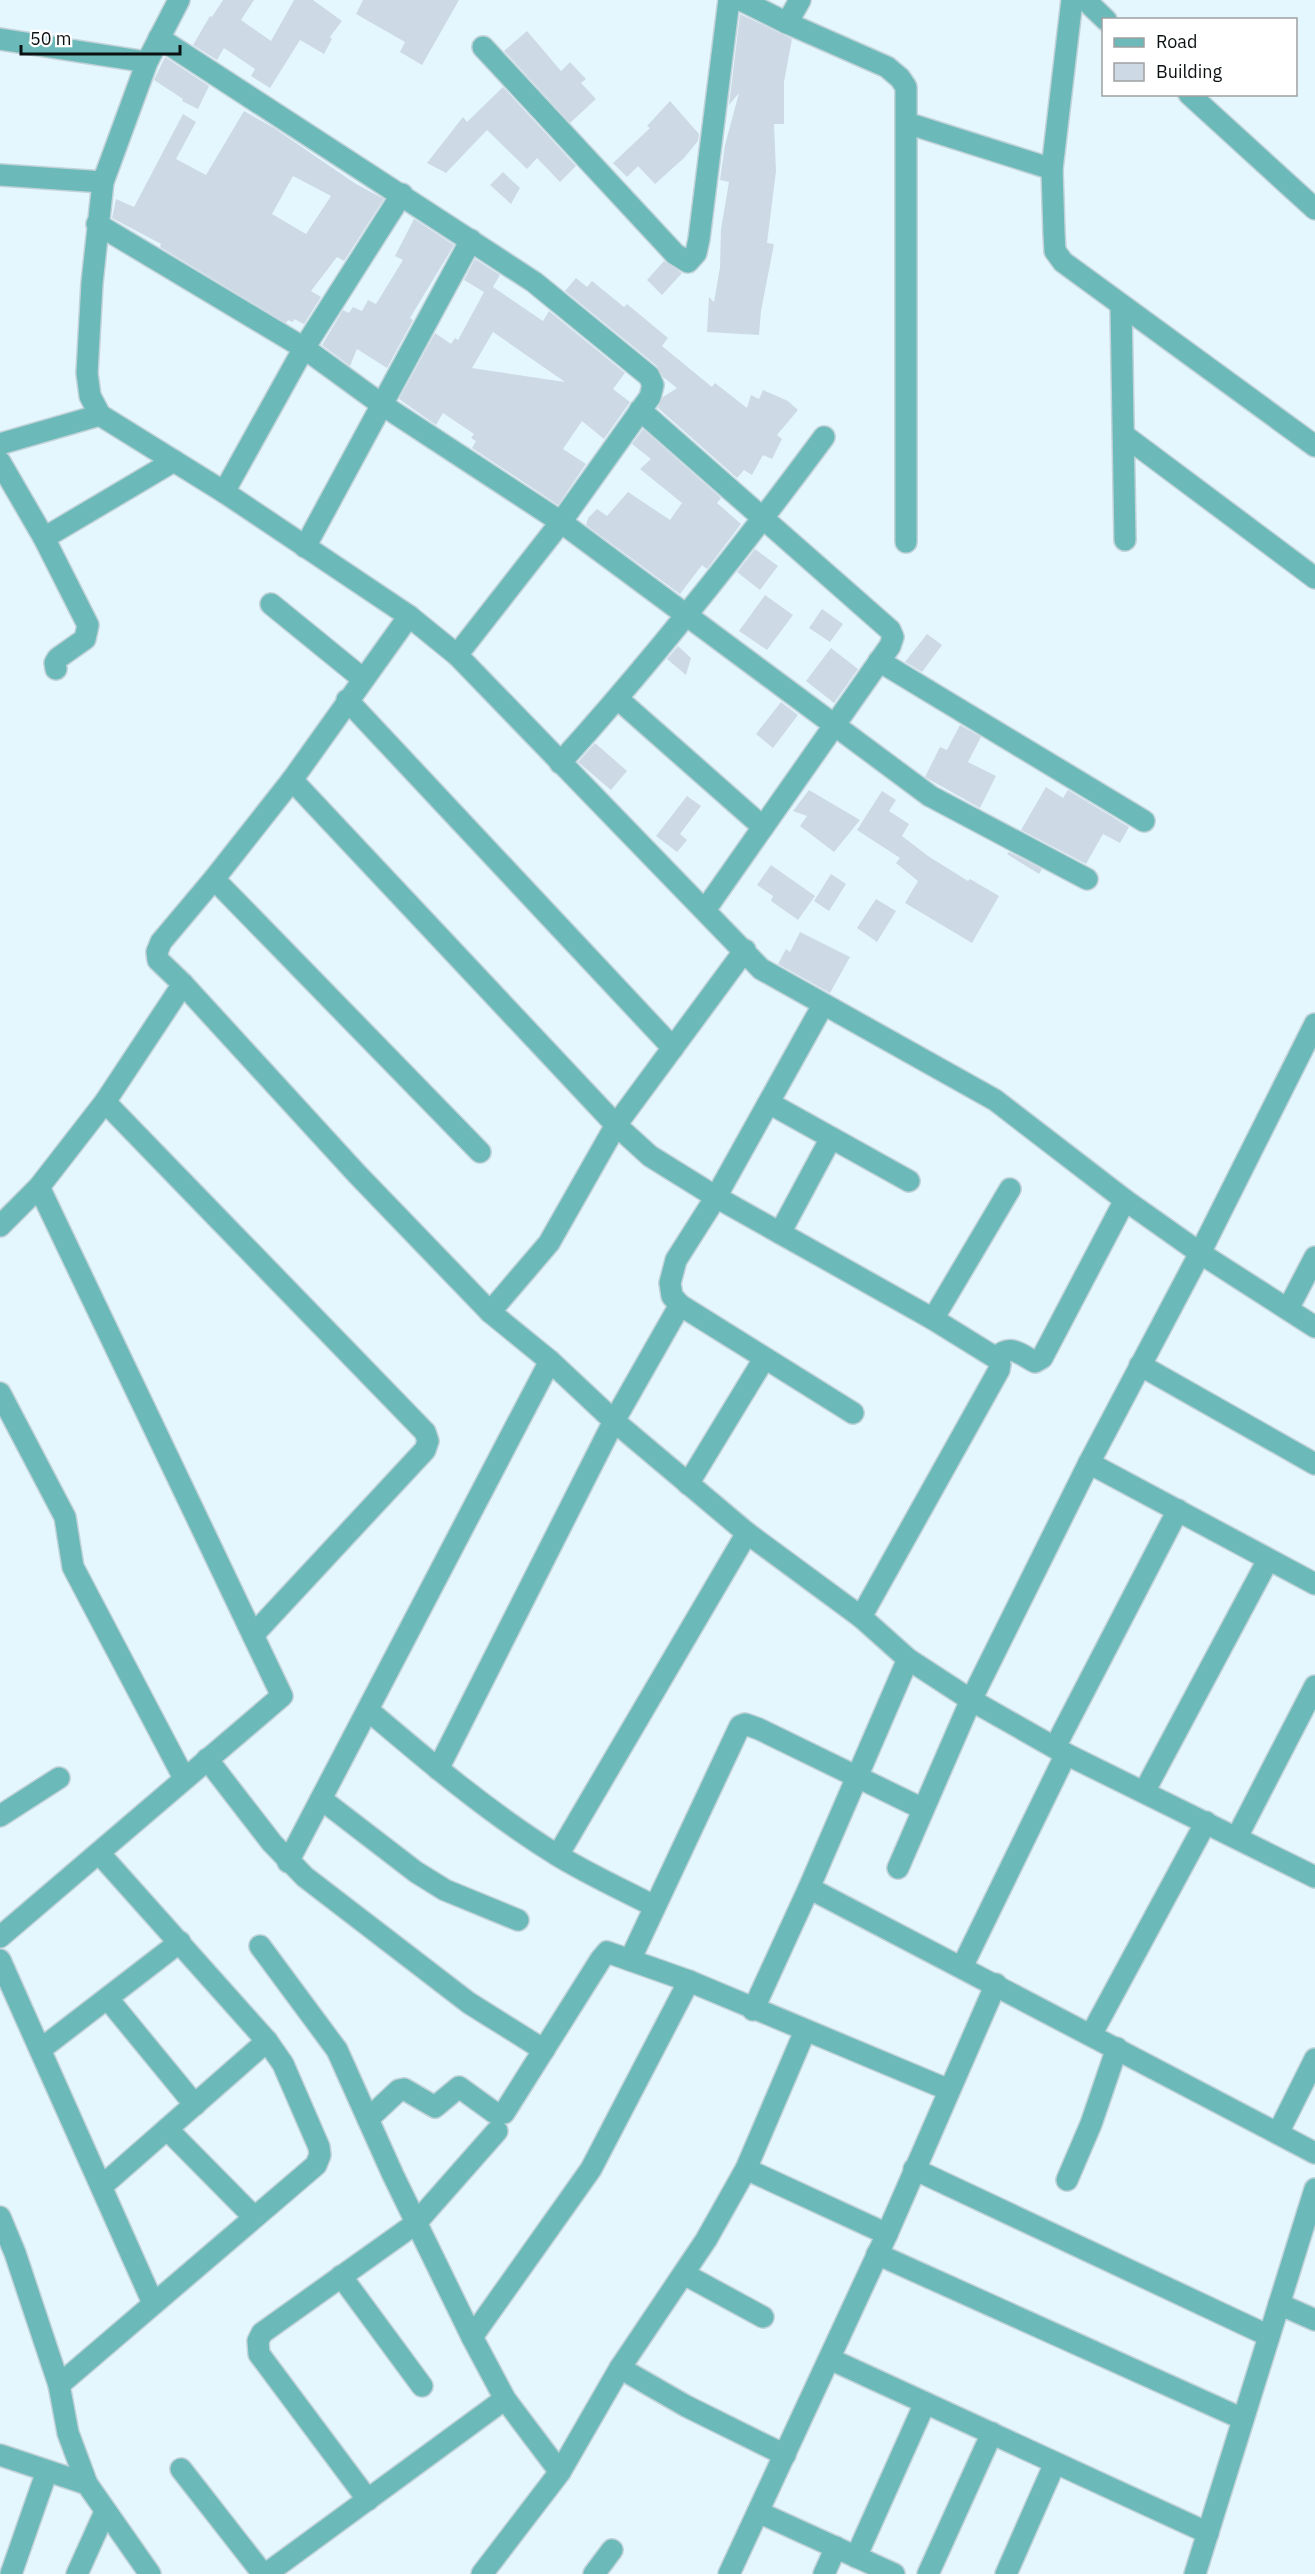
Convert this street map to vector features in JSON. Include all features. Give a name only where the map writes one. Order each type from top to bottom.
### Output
[{"type":"street","points":[[179,0],[147,62],[103,182],[97,224],[87,374],[90,396],[100,415],[224,492],[409,616],[457,655],[560,764],[762,969],[995,1100],[1125,1200],[1200,1254],[1315,1327]]},
{"type":"street","points":[[483,47],[675,254],[688,262],[696,253],[699,239],[729,0]]},
{"type":"street","points":[[741,0],[887,67],[900,78],[906,87],[906,542]]},
{"type":"street","points":[[787,23],[800,0]]},
{"type":"street","points":[[1072,0],[1052,169],[1056,250],[1063,262],[1315,446]]},
{"type":"street","points":[[1085,0],[1104,18]]},
{"type":"street","points":[[159,38],[534,282],[642,368],[653,385],[650,397],[561,522],[457,655]]},
{"type":"street","points":[[0,39],[147,62]]},
{"type":"street","points":[[1191,96],[1315,209]]},
{"type":"street","points":[[907,123],[1052,169]]},
{"type":"street","points":[[0,175],[103,182]]},
{"type":"street","points":[[224,492],[304,348],[402,194]]},
{"type":"street","points":[[97,224],[304,348],[381,404],[561,522],[930,796],[1088,879]]},
{"type":"street","points":[[305,547],[471,240]]},
{"type":"street","points":[[1121,305],[1125,540]]},
{"type":"street","points":[[640,410],[762,520],[890,630],[893,637],[879,661],[705,910]]},
{"type":"street","points":[[0,444],[100,415]]},
{"type":"street","points":[[1125,436],[1315,578]]},
{"type":"street","points":[[560,764],[618,699],[762,520],[824,437]]},
{"type":"street","points":[[44,538],[174,461]]},
{"type":"street","points":[[0,462],[44,538],[88,625],[85,639],[58,658],[55,663],[56,669]]},
{"type":"street","points":[[271,604],[363,679]]},
{"type":"street","points":[[409,616],[292,780],[161,942],[157,952],[158,960],[183,984],[357,1174],[490,1312],[550,1361],[614,1421],[747,1533],[861,1617],[908,1659],[971,1700],[1060,1751],[1315,1877]]},
{"type":"street","points":[[879,661],[1144,821]]},
{"type":"street","points":[[618,699],[763,827]]},
{"type":"street","points":[[347,700],[673,1048]]},
{"type":"street","points":[[292,780],[616,1125],[650,1156],[716,1197],[933,1319],[996,1358],[1000,1364],[999,1370],[861,1617]]},
{"type":"street","points":[[214,879],[480,1152]]},
{"type":"street","points":[[490,1312],[549,1243],[616,1125],[745,950]]},
{"type":"street","points":[[0,1226],[39,1187],[105,1102],[183,984]]},
{"type":"street","points":[[823,1005],[716,1197],[676,1260],[670,1283],[672,1296],[680,1305],[853,1413]]},
{"type":"street","points":[[898,1868],[971,1700],[1089,1463],[1200,1254],[1315,1024]]},
{"type":"street","points":[[105,1102],[425,1432],[428,1441],[425,1450],[253,1635]]},
{"type":"street","points":[[768,1103],[909,1180]]},
{"type":"street","points":[[780,1233],[831,1138]]},
{"type":"street","points":[[0,1937],[282,1696],[39,1187]]},
{"type":"street","points":[[933,1319],[1010,1189]]},
{"type":"street","points":[[996,1358],[1003,1351],[1009,1350],[1035,1362],[1042,1358],[1125,1200]]},
{"type":"street","points":[[1288,1309],[1315,1257]]},
{"type":"street","points":[[438,1769],[614,1421],[680,1305]]},
{"type":"street","points":[[688,1484],[764,1359]]},
{"type":"street","points":[[288,1862],[550,1361]]},
{"type":"street","points":[[1140,1365],[1315,1464]]},
{"type":"street","points":[[0,1393],[65,1517],[73,1567],[184,1778]]},
{"type":"street","points":[[1089,1463],[1315,1584]]},
{"type":"street","points":[[962,1967],[1060,1751],[1178,1510]]},
{"type":"street","points":[[558,1855],[747,1533]]},
{"type":"street","points":[[1144,1792],[1268,1560]]},
{"type":"street","points":[[753,2010],[809,1888],[908,1659]]},
{"type":"street","points":[[1236,1838],[1315,1686]]},
{"type":"street","points":[[368,1710],[438,1769],[558,1855],[654,1906]]},
{"type":"street","points":[[630,1960],[740,1726],[745,1724],[759,1729],[923,1809]]},
{"type":"street","points":[[207,1759],[288,1862],[469,2004],[544,2050]]},
{"type":"street","points":[[0,1816],[59,1778]]},
{"type":"street","points":[[321,1799],[416,1872],[445,1890],[518,1920]]},
{"type":"street","points":[[1091,2035],[1206,1822]]},
{"type":"street","points":[[59,2385],[316,2165],[320,2155],[319,2147],[283,2064],[267,2041],[99,1853]]},
{"type":"street","points":[[809,1888],[1315,2153]]},
{"type":"street","points":[[40,2049],[180,1942]]},
{"type":"street","points":[[261,1946],[337,2049],[415,2224],[472,2337],[505,2399],[560,2472]]},
{"type":"street","points":[[368,2119],[399,2090],[409,2091],[435,2108],[459,2087],[500,2114],[504,2113],[607,1952],[689,1981],[753,2010],[949,2090]]},
{"type":"street","points":[[0,1959],[153,2303]]},
{"type":"street","points":[[472,2337],[591,2169],[689,1981]]},
{"type":"street","points":[[729,2574],[887,2234],[996,1984]]},
{"type":"street","points":[[108,1999],[195,2105]]},
{"type":"street","points":[[482,2574],[560,2472],[620,2368],[706,2240],[746,2169],[805,2031]]},
{"type":"street","points":[[102,2186],[267,2041]]},
{"type":"street","points":[[1067,2180],[1091,2124],[1117,2048]]},
{"type":"street","points":[[1278,2133],[1315,2059]]},
{"type":"street","points":[[167,2129],[254,2217]]},
{"type":"street","points":[[368,2500],[259,2354],[258,2341],[262,2333],[415,2224],[497,2131]]},
{"type":"street","points":[[746,2169],[887,2234]]},
{"type":"street","points":[[914,2169],[1269,2336]]},
{"type":"street","points":[[1195,2574],[1315,2189]]},
{"type":"street","points":[[0,2217],[8,2259],[59,2385],[68,2433],[87,2484],[150,2574]]},
{"type":"street","points":[[877,2254],[1243,2419]]},
{"type":"street","points":[[684,2274],[763,2317]]},
{"type":"street","points":[[342,2276],[422,2386]]},
{"type":"street","points":[[1279,2304],[1315,2320]]},
{"type":"street","points":[[830,2359],[1208,2533]]},
{"type":"street","points":[[620,2368],[686,2406],[785,2456]]},
{"type":"street","points":[[181,2469],[265,2574],[505,2399]]},
{"type":"street","points":[[856,2557],[925,2403]]},
{"type":"street","points":[[928,2574],[992,2433]]},
{"type":"street","points":[[0,2455],[87,2484]]},
{"type":"street","points":[[1006,2574],[1055,2463]]},
{"type":"street","points":[[10,2574],[47,2471]]},
{"type":"street","points":[[77,2574],[105,2512]]},
{"type":"street","points":[[758,2512],[894,2574]]},
{"type":"street","points":[[824,2574],[836,2547]]},
{"type":"street","points":[[594,2574],[612,2550]]},
{"type":"building","points":[[223,0],[254,0],[241,20],[271,41],[294,0],[313,0],[342,21],[330,37],[332,39],[324,54],[300,40],[270,88],[251,76],[255,69],[224,48],[217,60],[193,45],[210,16],[212,17]]},
{"type":"building","points":[[363,0],[459,0],[422,65],[400,52],[405,42],[356,14]]},
{"type":"building","points":[[740,14],[792,39],[784,82],[784,124],[774,124],[776,171],[767,243],[774,244],[761,311],[759,335],[707,332],[709,297],[714,302],[720,267],[721,229],[729,182],[720,180],[725,145],[739,93],[729,105]]},
{"type":"building","points":[[527,31],[561,71],[570,62],[586,79],[581,83],[596,99],[570,123],[504,51]]},
{"type":"building","points":[[165,57],[209,86],[198,109],[182,101],[183,99],[154,80]]},
{"type":"building","points":[[503,87],[576,166],[560,182],[537,158],[527,169],[487,130],[446,173],[427,163],[463,117],[467,122]]},
{"type":"building","points":[[670,101],[699,134],[698,141],[684,158],[655,184],[638,166],[627,177],[613,163],[650,128],[647,126]]},
{"type":"building","points":[[244,111],[274,128],[356,184],[384,199],[344,261],[337,257],[311,291],[321,297],[304,324],[294,319],[293,322],[288,320],[286,323],[160,247],[161,244],[112,218],[116,199],[134,207],[183,114],[196,122],[176,159],[206,175]],"holes":[[[293,176],[331,196],[306,234],[272,214]]]},
{"type":"building","points":[[503,172],[520,188],[511,204],[490,185]]},
{"type":"building","points":[[414,219],[454,245],[410,318],[413,320],[387,368],[357,349],[350,366],[322,345],[343,310],[349,313],[353,307],[362,311],[368,300],[376,304],[403,260],[395,256]]},
{"type":"building","points":[[475,259],[500,275],[493,287],[543,321],[549,311],[625,373],[613,389],[630,402],[604,439],[582,421],[563,449],[586,464],[558,505],[472,448],[476,441],[471,438],[474,434],[443,413],[436,425],[399,399],[435,333],[451,344],[455,338],[458,340],[484,292],[464,280]],"holes":[[[493,332],[565,382],[472,368]]]},
{"type":"building","points":[[664,261],[682,273],[662,295],[647,280]]},
{"type":"building","points":[[576,278],[587,287],[592,281],[624,307],[627,304],[668,338],[662,346],[712,387],[715,383],[747,408],[751,395],[759,399],[763,390],[788,401],[798,410],[777,435],[782,439],[772,459],[763,455],[752,475],[744,470],[737,478],[658,408],[663,397],[677,388],[663,377],[657,366],[565,291]]},
{"type":"building","points":[[643,429],[721,498],[717,503],[741,524],[707,569],[702,565],[680,594],[586,525],[588,518],[597,509],[607,516],[628,492],[670,520],[682,503],[640,469],[651,459],[632,444]]},
{"type":"building","points":[[755,549],[778,566],[760,590],[737,572]]},
{"type":"building","points":[[765,595],[793,615],[767,650],[739,631]]},
{"type":"building","points":[[822,609],[843,624],[830,642],[809,628]]},
{"type":"building","points":[[927,634],[942,645],[922,672],[905,662]]},
{"type":"building","points":[[678,646],[691,658],[686,675],[667,659]]},
{"type":"building","points":[[831,648],[858,669],[834,703],[806,681]]},
{"type":"building","points":[[781,702],[798,715],[773,748],[756,734]]},
{"type":"building","points":[[960,725],[981,737],[968,762],[996,776],[980,808],[925,777],[940,747],[947,750]]},
{"type":"building","points":[[595,743],[627,771],[611,790],[578,762]]},
{"type":"building","points":[[1046,787],[1063,798],[1068,790],[1129,827],[1120,843],[1103,834],[1086,864],[1021,830]]},
{"type":"building","points":[[809,790],[860,820],[834,852],[800,826],[807,816],[793,811]]},
{"type":"building","points":[[882,791],[896,800],[889,811],[909,824],[902,836],[928,856],[968,881],[970,879],[999,896],[972,943],[905,903],[918,881],[896,863],[900,858],[857,830]]},
{"type":"building","points":[[687,796],[701,806],[680,834],[687,840],[677,852],[656,836]]},
{"type":"building","points":[[1009,852],[1042,869],[1039,874],[1007,854]]},
{"type":"building","points":[[771,865],[815,896],[798,920],[771,901],[773,896],[757,885]]},
{"type":"building","points":[[831,874],[846,884],[829,911],[814,901]]},
{"type":"building","points":[[876,899],[896,911],[877,942],[857,928]]},
{"type":"building","points":[[800,932],[850,957],[830,993],[778,964],[786,949],[790,952]]}]
